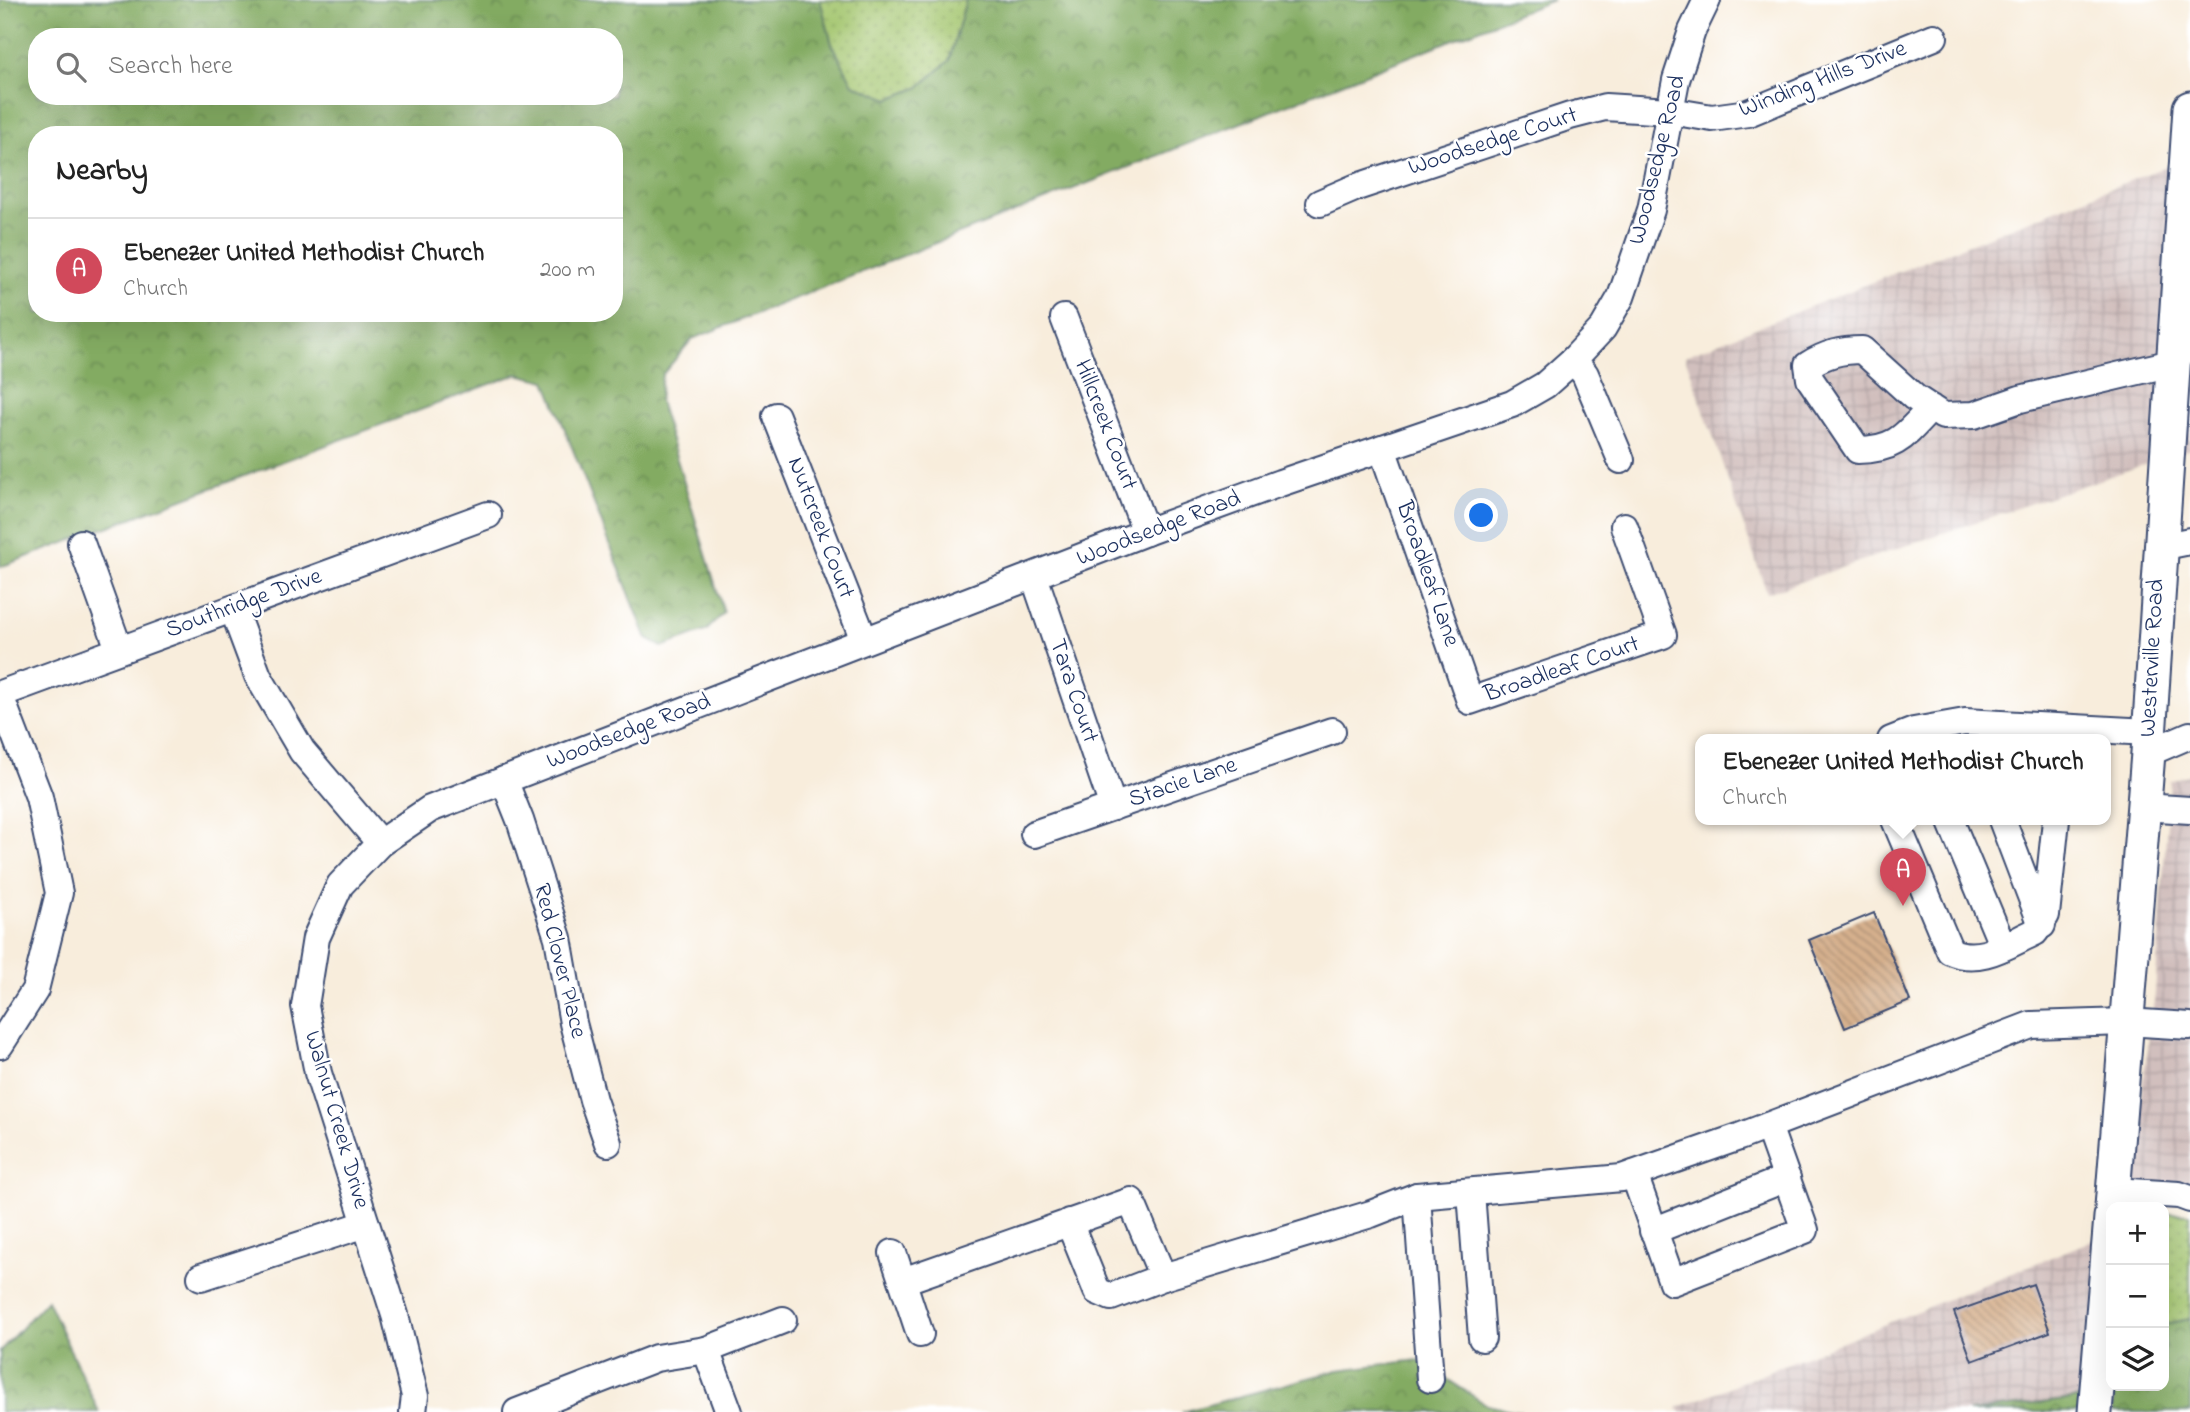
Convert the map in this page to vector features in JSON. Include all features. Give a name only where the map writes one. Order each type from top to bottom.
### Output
[{"type":"main road","name":"Westerville Road","points":[[2112,1202],[2148,742],[2175,544],[2180,425],[2172,363],[2190,108]]},
{"type":"main road","name":"Westerville Road","points":[[2095,1412],[2107,1265]]},
{"type":"street","name":"Woodsedge Road","points":[[380,843],[430,809],[1146,532],[1512,404],[1545,385],[1603,328],[1621,297],[1651,210],[1676,80],[1692,31],[1707,0]]},
{"type":"street","name":"Winding Hills Drive","points":[[1670,111],[1712,118],[1748,113],[1934,37]]},
{"type":"street","name":"Woodsedge Court","points":[[1320,203],[1357,187],[1570,116],[1605,107],[1670,111]]},
{"type":"street","name":"Hillcreek Court","points":[[1064,318],[1146,532]]},
{"type":"street","points":[[1931,408],[1899,441],[1879,450],[1858,450],[1810,379],[1808,365],[1827,354],[1862,350],[1914,397],[1931,408],[1942,416],[1974,415],[2020,399],[2172,363]]},
{"type":"street","points":[[1573,360],[1585,374],[1621,460]]},
{"type":"street","name":"Nutcreek Court","points":[[776,416],[864,640]]},
{"type":"street","name":"Broadleaf Lane","points":[[1382,448],[1470,701]]},
{"type":"street","name":"Southridge Drive","points":[[0,695],[488,515]]},
{"type":"street","name":"Broadleaf Court","points":[[1470,701],[1663,635],[1624,526]]},
{"type":"street","points":[[81,543],[119,649]]},
{"type":"street","name":"Tara Court","points":[[1034,576],[1113,807]]},
{"type":"street","points":[[233,608],[258,676],[302,751],[380,843]]},
{"type":"street","points":[[0,695],[39,797],[59,893],[35,990],[0,1045]]},
{"type":"street","name":"Stacie Lane","points":[[1034,834],[1332,731]]},
{"type":"street","points":[[1938,734],[1968,731],[2065,734]]},
{"type":"street","points":[[2111,738],[2148,742],[2190,735]]},
{"type":"street","name":"Red Clover Place","points":[[504,780],[520,820],[558,938],[573,1023],[593,1100],[608,1143]]},
{"type":"street","points":[[2143,807],[2190,810]]},
{"type":"street","points":[[1897,825],[1950,951],[1962,957],[1974,957],[2003,947],[2035,932],[2042,925],[2046,915],[2055,825]]},
{"type":"street","points":[[1953,825],[2003,947]]},
{"type":"street","points":[[2004,825],[2042,925]]},
{"type":"street","name":"Walnut Creek Drive","points":[[380,843],[340,885],[316,938],[305,1006],[317,1073],[395,1315],[415,1396],[413,1412]]},
{"type":"street","points":[[1069,1222],[1097,1291],[1111,1297],[1163,1277],[1371,1214],[1417,1196],[1622,1178],[1768,1126],[2031,1025],[2126,1022],[2190,1026]]},
{"type":"street","points":[[1634,1174],[1672,1282],[1805,1230],[1768,1126]]},
{"type":"street","points":[[1653,1231],[1787,1178]]},
{"type":"street","points":[[1471,1192],[1482,1338]]},
{"type":"street","points":[[2132,1202],[2179,1195],[2190,1199]]},
{"type":"street","points":[[1417,1196],[1430,1379]]},
{"type":"street","points":[[903,1281],[1131,1200],[1163,1277]]},
{"type":"street","points":[[201,1277],[366,1224]]},
{"type":"street","points":[[893,1253],[920,1334]]},
{"type":"street","points":[[517,1412],[656,1358],[706,1350],[783,1320]]},
{"type":"street","points":[[706,1350],[729,1412]]},
{"type":"shaded area","points":[[2190,157],[2190,449],[1767,593],[1685,356]]},
{"type":"shaded area","points":[[2190,774],[2190,1184],[2140,1202],[2127,1202],[2155,994],[2170,781]]},
{"type":"shaded area","points":[[2106,1235],[2106,1391],[2114,1391],[2114,1397],[2081,1398],[1968,1412],[1681,1412],[1677,1408]]},
{"type":"green space","points":[[0,0],[820,0],[832,44],[853,84],[889,99],[918,88],[949,61],[966,0],[1553,0],[692,339],[662,375],[659,401],[724,613],[706,631],[662,647],[647,639],[546,381],[517,374],[0,567]]},
{"type":"green space","points":[[820,0],[966,0],[949,61],[918,88],[889,99],[853,85],[832,44]]},
{"type":"green space","points":[[2169,1213],[2190,1214],[2190,1319],[2169,1323]]},
{"type":"green space","points":[[47,1300],[99,1412],[0,1412],[0,1351]]},
{"type":"green space","points":[[2190,1319],[2190,1412],[2113,1412],[2114,1391],[2169,1391],[2169,1323]]},
{"type":"green space","points":[[1418,1360],[1487,1405],[1521,1412],[1182,1412],[1338,1370]]},
{"type":"green space","points":[[2081,1398],[2080,1412],[1968,1412]]},
{"type":"building","points":[[1874,913],[1910,1001],[1845,1028],[1809,940]]},
{"type":"building","points":[[2033,1284],[2050,1332],[1972,1361],[1954,1312]]},
{"type":"place","name":"Ebenezer United Methodist Church","points":[[1903,906]]}]
